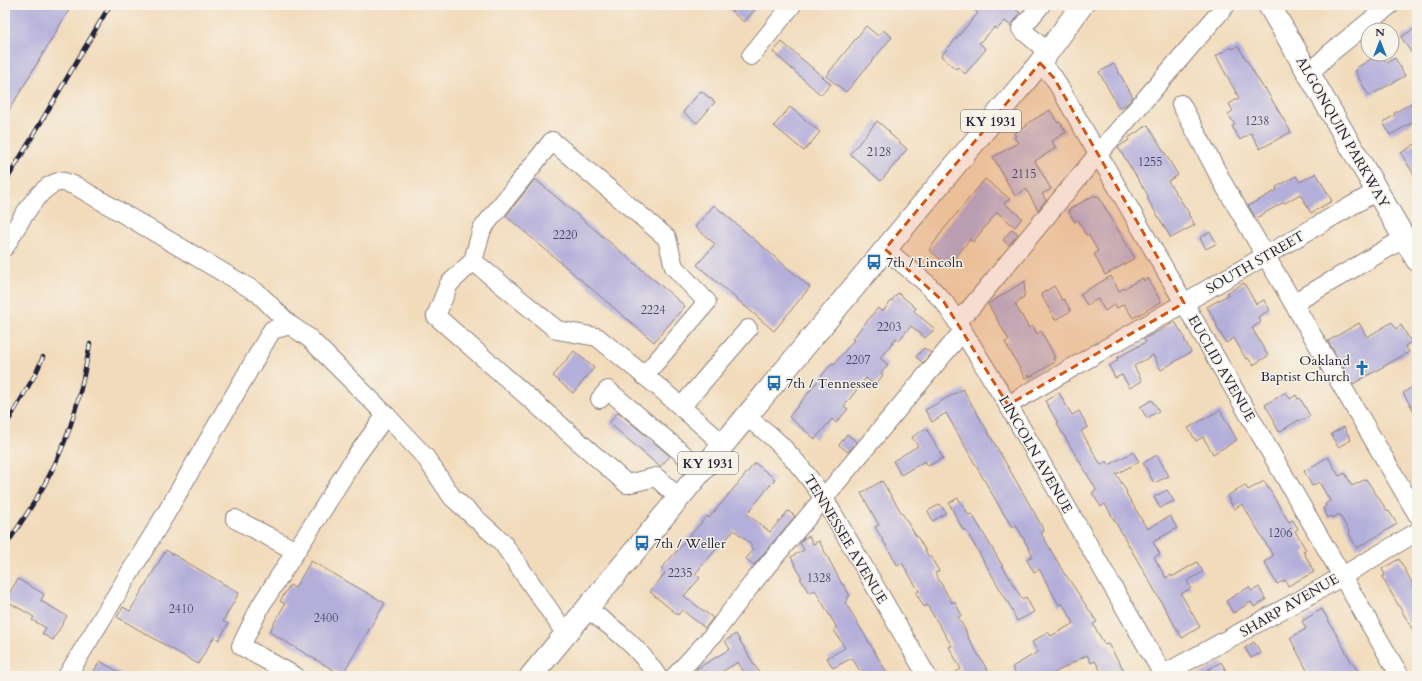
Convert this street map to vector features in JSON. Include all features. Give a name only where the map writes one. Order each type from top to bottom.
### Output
[{"type":"main road","name":"KY 1931","points":[[531,676],[1044,58],[1082,5]]},
{"type":"main road","name":"ALGONQUIN PARKWAY","points":[[1269,5],[1417,260]]},
{"type":"street","points":[[752,56],[792,5]]},
{"type":"street","name":"EUCLID AVENUE","points":[[1041,5],[1022,30],[1044,58],[1054,78],[1400,676]]},
{"type":"street","points":[[675,676],[713,635],[751,585],[824,498],[960,325],[968,311],[1098,154],[1226,5]]},
{"type":"street","points":[[1309,74],[1329,54],[1390,5]]},
{"type":"street","points":[[1181,104],[1224,185],[1417,514]]},
{"type":"street","points":[[644,376],[707,302],[674,267],[666,238],[552,141],[482,228],[473,261],[449,284],[436,316],[626,484],[656,477],[679,498]]},
{"type":"street","points":[[5,248],[40,193],[52,185],[63,182],[76,186],[258,293],[290,326],[309,338],[386,415],[426,458],[452,497],[502,542],[566,634]]},
{"type":"street","name":"SOUTH STREET","points":[[1008,405],[1377,191]]},
{"type":"street","points":[[1294,303],[1404,238]]},
{"type":"street","name":"LINCOLN AVENUE","points":[[885,249],[926,283],[944,302],[960,325],[1008,405],[1163,676]]},
{"type":"street","points":[[473,261],[557,330],[597,337],[723,444]]},
{"type":"street","points":[[67,676],[165,515],[272,330],[290,326]]},
{"type":"street","points":[[681,407],[748,329]]},
{"type":"street","points":[[600,399],[608,390],[702,470]]},
{"type":"street","points":[[295,676],[241,646],[261,605],[354,459],[386,415]]},
{"type":"street","name":"TENNESSEE AVENUE","points":[[746,417],[770,435],[793,457],[809,476],[824,498],[927,676]]},
{"type":"street","points":[[235,519],[296,551]]},
{"type":"street","name":"SHARP AVENUE","points":[[1163,676],[1342,576],[1417,532]]},
{"type":"street","points":[[587,609],[611,626],[637,649],[657,676]]},
{"type":"highlighted area","points":[[1040,63],[1054,78],[1184,303],[1008,405],[944,302],[885,249]]},
{"type":"building","points":[[5,5],[72,5],[5,117]]},
{"type":"building","points":[[724,5],[759,5],[744,22]]},
{"type":"building","points":[[969,5],[1011,5],[1020,13],[1011,26],[1005,21],[997,29],[995,27],[979,43],[986,49],[965,74],[958,67],[956,69],[941,56],[978,13]]},
{"type":"building","points":[[866,26],[878,36],[883,30],[892,37],[846,92],[826,76]]},
{"type":"building","points":[[1417,27],[1417,61],[1401,37]]},
{"type":"building","points":[[782,42],[831,84],[821,95],[773,52]]},
{"type":"building","points":[[1238,46],[1291,132],[1260,149],[1251,133],[1240,140],[1232,126],[1235,125],[1228,114],[1233,111],[1229,104],[1239,98],[1216,56],[1231,47],[1232,49]]},
{"type":"building","points":[[1366,62],[1397,62],[1405,76],[1369,96],[1355,71],[1357,70],[1356,68]]},
{"type":"building","points":[[1114,64],[1133,97],[1127,104],[1119,108],[1099,72]]},
{"type":"building","points":[[701,91],[715,102],[697,123],[683,112]]},
{"type":"building","points":[[1417,100],[1417,120],[1390,135],[1383,122],[1395,115],[1394,113]]},
{"type":"building","points":[[790,107],[820,132],[804,151],[774,126]]},
{"type":"building","points":[[1050,110],[1066,132],[1052,141],[1056,148],[1035,161],[1051,189],[1042,194],[1046,200],[1038,210],[1026,189],[1015,196],[993,157],[1018,143],[1014,137],[1016,136],[1014,133]]},
{"type":"building","points":[[877,121],[907,149],[881,181],[850,154]]},
{"type":"building","points":[[1148,125],[1178,175],[1168,181],[1195,225],[1171,238],[1147,198],[1149,197],[1118,147],[1129,140],[1128,138]]},
{"type":"building","points":[[1417,143],[1417,180],[1401,153]]},
{"type":"building","points":[[1316,173],[1332,201],[1311,213],[1300,194],[1256,218],[1248,206],[1277,190],[1276,187],[1296,176],[1300,182]]},
{"type":"building","points":[[535,179],[685,306],[654,342],[506,216]]},
{"type":"building","points":[[985,179],[1010,199],[1004,203],[1022,218],[1015,227],[997,212],[973,242],[970,239],[949,266],[929,250],[944,229]]},
{"type":"building","points":[[1095,195],[1096,197],[1098,196],[1135,258],[1105,275],[1094,254],[1098,251],[1088,234],[1086,235],[1078,220],[1075,222],[1068,210]]},
{"type":"building","points":[[714,205],[810,287],[774,331],[697,265],[715,244],[695,227]]},
{"type":"building","points":[[1012,229],[1018,234],[1009,245],[1003,240]]},
{"type":"building","points":[[1210,232],[1217,243],[1206,249],[1200,238]]},
{"type":"building","points":[[1111,276],[1119,291],[1143,278],[1144,281],[1148,278],[1161,302],[1133,318],[1124,304],[1117,308],[1115,304],[1105,311],[1098,299],[1087,305],[1080,294]]},
{"type":"building","points":[[1025,281],[1024,297],[1015,304],[1029,328],[1033,326],[1037,334],[1041,331],[1055,357],[1053,358],[1055,362],[1030,377],[1029,375],[1025,378],[1005,342],[1009,340],[988,304]]},
{"type":"building","points":[[1244,283],[1256,304],[1264,300],[1270,310],[1258,317],[1261,322],[1252,328],[1268,356],[1253,365],[1248,358],[1246,359],[1234,338],[1226,343],[1207,307],[1228,295],[1227,293]]},
{"type":"building","points":[[1054,286],[1062,300],[1064,299],[1071,311],[1055,320],[1041,294]]},
{"type":"building","points":[[898,293],[916,308],[914,311],[917,314],[935,329],[925,338],[911,326],[899,340],[896,338],[880,358],[888,365],[881,373],[883,375],[875,385],[866,378],[844,406],[848,409],[836,423],[832,419],[815,439],[789,417],[832,363],[834,364],[854,340],[852,339],[878,308],[883,311]]},
{"type":"building","points":[[1175,322],[1185,338],[1184,339],[1191,352],[1161,370],[1153,355],[1134,366],[1142,381],[1130,388],[1122,375],[1115,378],[1109,366],[1118,360],[1117,358],[1146,342],[1144,339]]},
{"type":"building","name":"Oakland Baptist Church","points":[[1392,322],[1396,329],[1401,325],[1411,342],[1405,346],[1409,352],[1353,384],[1328,341],[1359,323],[1367,337]]},
{"type":"building","points":[[924,348],[931,353],[923,363],[916,357]]},
{"type":"building","points":[[574,351],[594,368],[573,393],[553,376]]},
{"type":"building","points":[[1417,384],[1417,416],[1403,393]]},
{"type":"building","points":[[963,389],[1034,512],[1044,531],[1041,533],[1065,575],[1097,622],[1093,624],[1105,645],[1108,644],[1125,672],[1119,676],[1104,676],[1095,661],[1091,663],[1087,655],[1049,676],[1017,676],[1012,667],[1038,652],[1032,642],[1048,632],[1051,636],[1074,623],[1062,603],[1059,605],[1039,569],[1034,572],[1026,559],[1033,556],[1016,525],[1012,527],[999,506],[946,413],[932,422],[925,410]]},
{"type":"building","points":[[1286,392],[1290,399],[1296,395],[1298,399],[1300,398],[1310,416],[1300,421],[1299,420],[1279,432],[1274,422],[1275,421],[1265,405]]},
{"type":"building","points":[[1059,393],[1072,415],[1079,411],[1088,427],[1081,431],[1101,465],[1107,461],[1109,465],[1133,452],[1139,462],[1116,474],[1147,529],[1170,516],[1177,528],[1153,542],[1160,554],[1154,557],[1166,578],[1171,575],[1172,577],[1197,562],[1203,572],[1187,581],[1191,588],[1181,594],[1200,627],[1182,638],[1105,504],[1101,507],[1092,493],[1096,489],[1045,401]]},
{"type":"building","points":[[1152,400],[1159,411],[1147,418],[1140,407]]},
{"type":"building","points":[[1220,410],[1237,440],[1213,454],[1203,437],[1196,441],[1188,428]]},
{"type":"building","points":[[618,412],[670,456],[660,467],[609,423]]},
{"type":"building","points":[[1344,427],[1351,440],[1338,447],[1331,434]]},
{"type":"building","points":[[926,428],[943,458],[928,466],[925,461],[901,475],[893,461],[918,446],[912,437]]},
{"type":"building","points":[[847,434],[857,442],[848,452],[839,445]]},
{"type":"building","points":[[1157,455],[1169,476],[1154,483],[1143,463]]},
{"type":"building","points":[[1328,457],[1339,476],[1345,473],[1352,486],[1366,479],[1397,524],[1357,548],[1339,514],[1333,518],[1332,516],[1328,518],[1323,508],[1326,506],[1325,504],[1330,501],[1319,482],[1312,486],[1304,471]]},
{"type":"building","points":[[755,463],[775,479],[747,514],[770,532],[788,511],[795,516],[754,565],[746,559],[753,550],[750,547],[752,545],[734,530],[695,574],[700,578],[684,596],[713,618],[705,628],[682,610],[678,615],[650,592],[665,573],[661,569],[707,516],[709,518]]},
{"type":"building","points":[[882,481],[939,571],[935,573],[952,603],[954,601],[962,615],[958,617],[967,633],[966,634],[991,676],[950,676],[961,669],[949,647],[952,646],[927,605],[924,607],[916,593],[919,591],[902,563],[898,566],[875,527],[879,525],[861,493]]},
{"type":"building","points":[[1264,481],[1289,522],[1293,520],[1298,529],[1295,531],[1306,550],[1303,551],[1314,572],[1288,586],[1285,580],[1277,584],[1264,562],[1273,556],[1242,504],[1234,509],[1227,496],[1245,485],[1248,490]]},
{"type":"building","points":[[1167,490],[1174,501],[1160,508],[1154,497]]},
{"type":"building","points":[[958,498],[969,515],[972,514],[1022,599],[1026,597],[1034,612],[1017,621],[1010,606],[965,529],[963,530],[949,503]]},
{"type":"building","points":[[940,504],[946,513],[933,521],[928,511]]},
{"type":"building","points":[[809,536],[813,544],[819,541],[850,596],[845,602],[889,676],[863,676],[852,658],[833,668],[827,658],[845,648],[834,630],[837,628],[815,590],[809,593],[800,578],[802,578],[791,557],[804,550],[800,543],[803,539]]},
{"type":"building","points":[[166,550],[239,593],[223,621],[228,624],[219,640],[214,637],[198,664],[117,617],[123,607],[130,611]]},
{"type":"building","points":[[1399,559],[1417,592],[1417,637],[1382,577],[1385,575],[1382,569]]},
{"type":"building","points":[[311,561],[385,603],[342,675],[269,632],[285,604],[280,601],[290,585],[295,588]]},
{"type":"building","points":[[18,579],[44,594],[41,601],[67,616],[53,640],[42,634],[46,628],[32,620],[34,617],[5,600]]},
{"type":"building","points":[[1249,587],[1252,591],[1259,587],[1266,600],[1254,607],[1251,602],[1233,613],[1226,601]]},
{"type":"building","points":[[1322,609],[1361,676],[1310,676],[1290,638],[1306,629],[1302,621]]},
{"type":"building","points":[[736,634],[761,676],[746,676],[738,662],[715,676],[701,676],[696,669],[730,649],[725,641]]},
{"type":"building","points":[[1254,642],[1261,653],[1251,658],[1245,648]]},
{"type":"building","points":[[100,661],[125,676],[91,676]]},
{"type":"building","points":[[1221,662],[1229,676],[1197,676]]},
{"type":"railway","points":[[5,183],[110,5]]},
{"type":"railway","points":[[5,547],[41,491],[65,442],[78,401],[90,344]]},
{"type":"railway","points":[[5,427],[36,373],[43,357]]},
{"type":"place","name":"7th / Lincoln","points":[[874,262]]},
{"type":"place","name":"Oakland Baptist Church","points":[[1362,368]]},
{"type":"place","name":"7th / Tennessee","points":[[774,383]]},
{"type":"place","name":"7th / Weller","points":[[642,543]]}]
